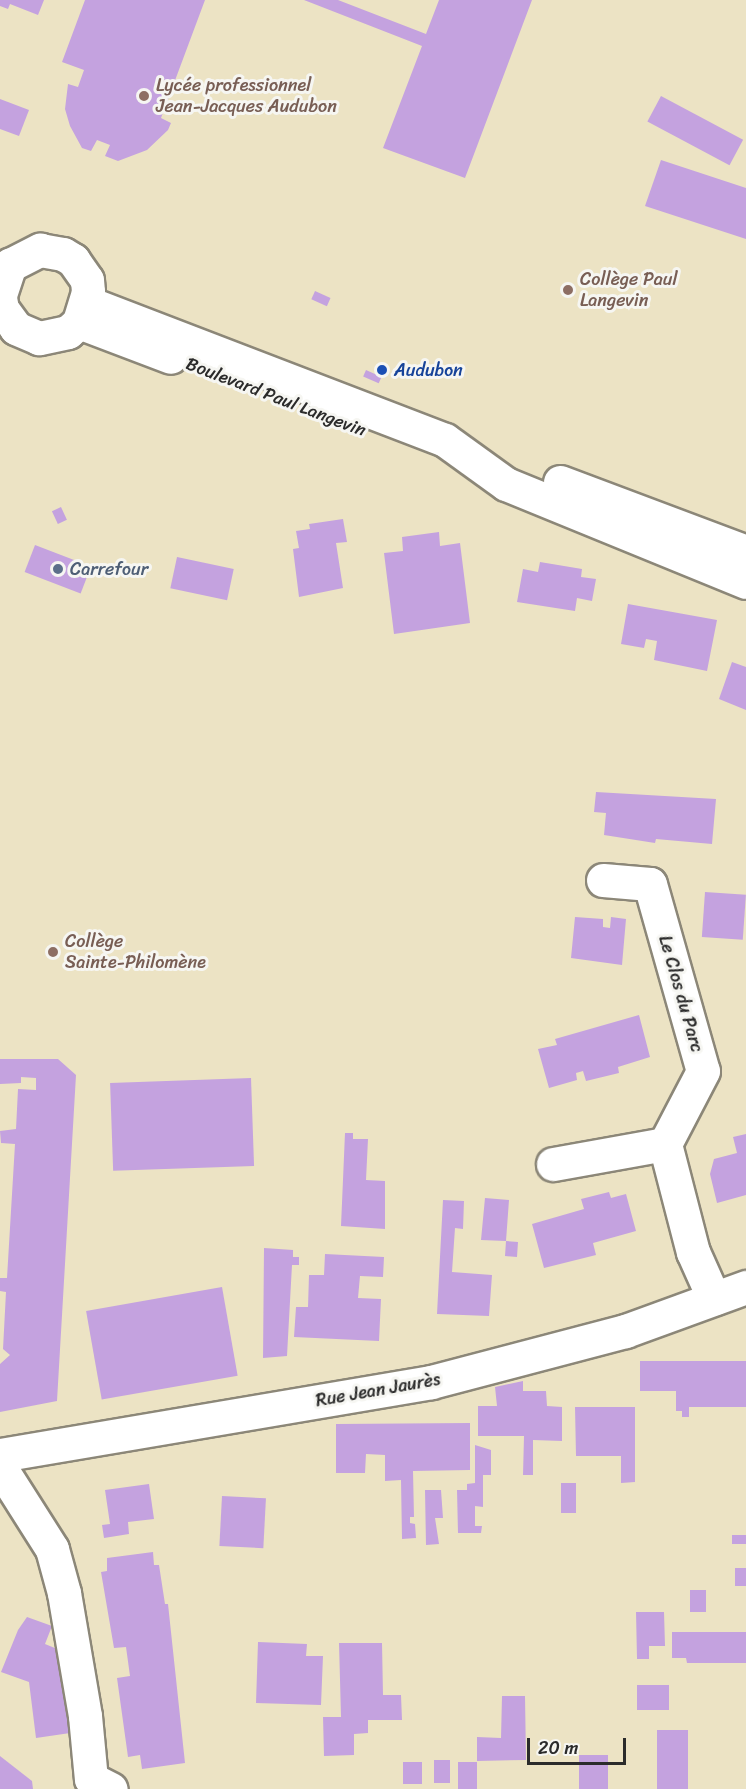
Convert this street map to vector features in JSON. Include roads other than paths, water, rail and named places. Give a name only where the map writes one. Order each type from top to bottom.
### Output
[{"type":"street","points":[[40,250],[63,254],[73,260],[87,280],[83,313],[54,337],[26,334],[8,320],[3,281],[40,250]]},
{"type":"street","name":"Boulevard Paul Langevin","points":[[83,313],[402,422],[445,440],[506,484],[746,582]]},
{"type":"street","name":"Boulevard Paul Langevin","points":[[474,460],[509,464],[539,474],[746,552]]},
{"type":"street","name":"Le Clos du Parc","points":[[603,880],[650,884],[703,1071],[665,1143]]},
{"type":"street","points":[[553,1164],[665,1143],[693,1252],[714,1299]]},
{"type":"street","name":"Rue Jean Jaurès","points":[[0,1455],[431,1382],[625,1331],[746,1287]]},
{"type":"street","points":[[0,1467],[52,1549],[79,1682],[94,1786]]},
{"type":"place","name":"Lycée professionnel Jean-Jacques Audubon","points":[[144,96]]},
{"type":"place","name":"Collège Paul Langevin","points":[[568,290]]},
{"type":"place","name":"Audubon","points":[[382,370]]},
{"type":"place","name":"Carrefour","points":[[58,569]]},
{"type":"place","name":"Collège Sainte-Philomène","points":[[53,952]]}]
